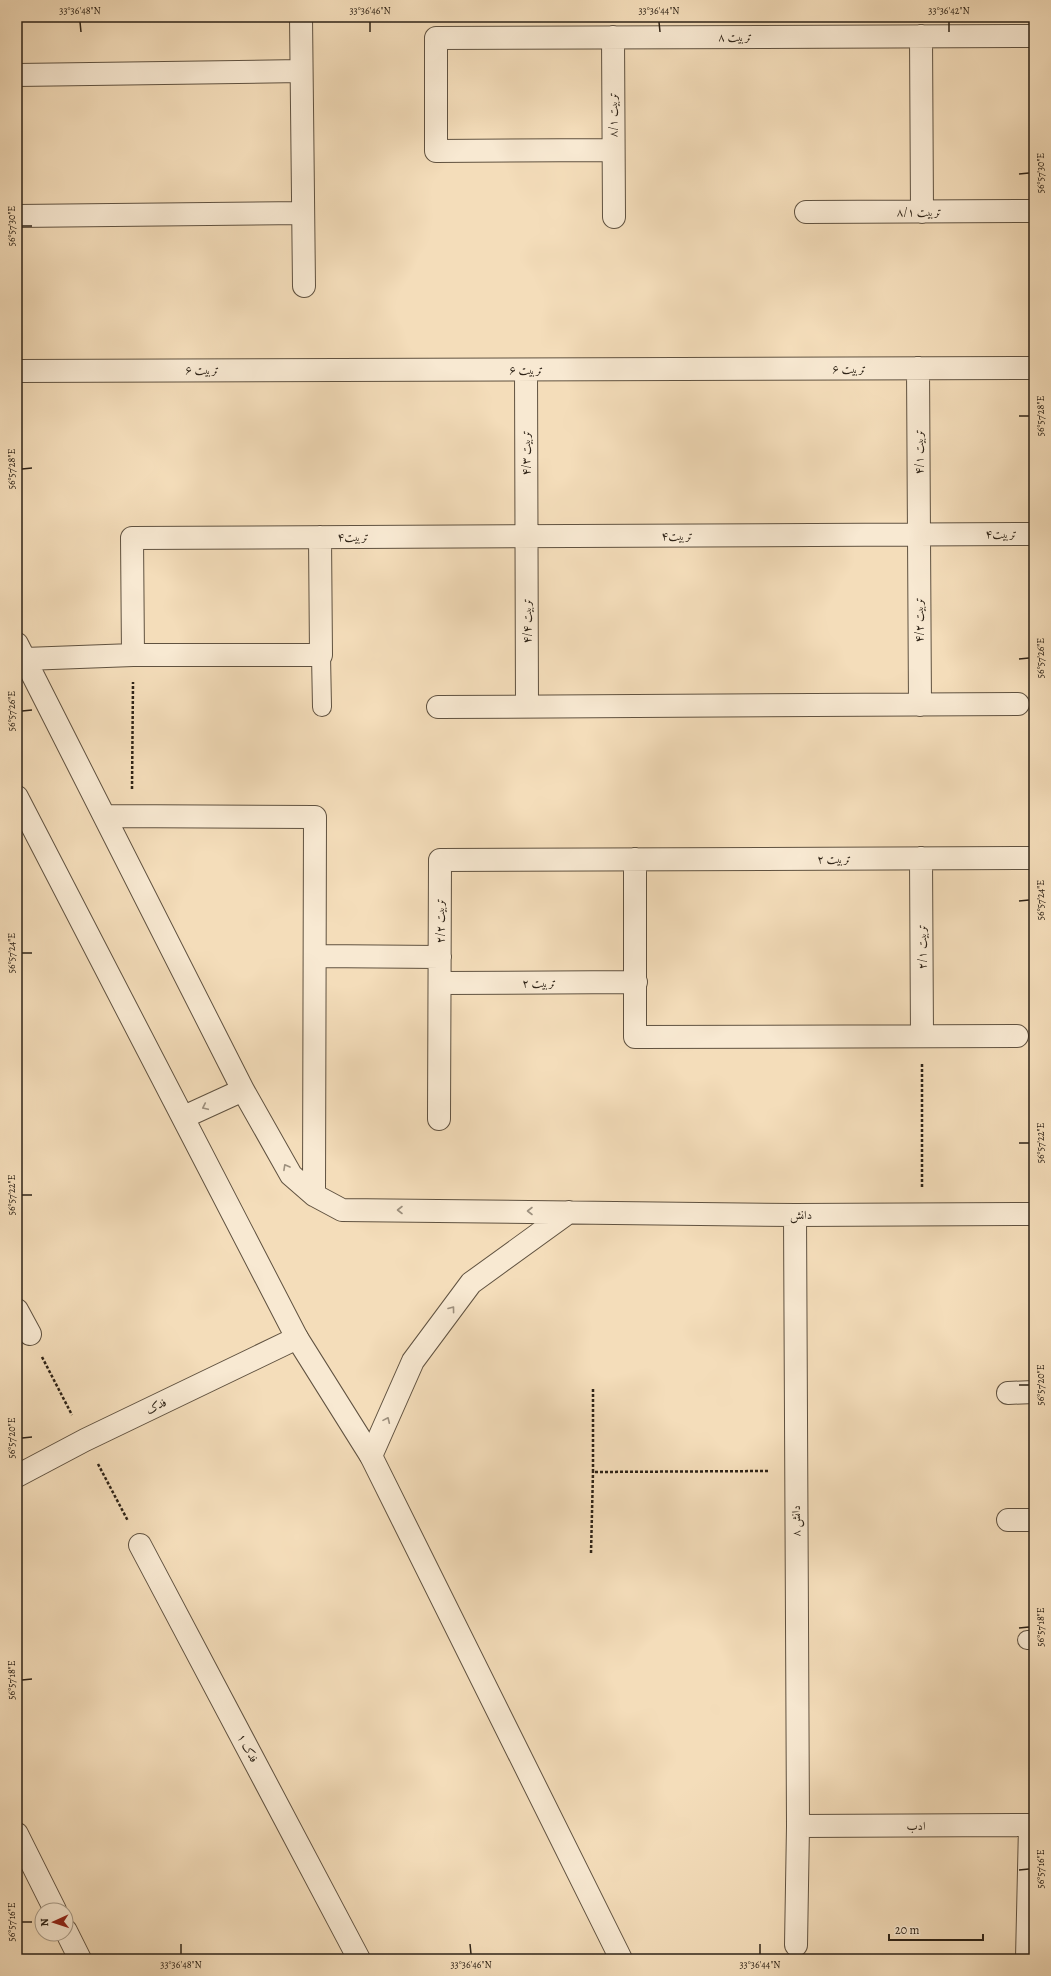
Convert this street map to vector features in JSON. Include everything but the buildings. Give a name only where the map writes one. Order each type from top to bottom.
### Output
[{"type":"street","points":[[300,17],[304,286]]},
{"type":"street","points":[[921,36],[922,212]]},
{"type":"street","name":"تربیت ۸","points":[[613,150],[436,151],[436,38],[1034,36]]},
{"type":"street","name":"تربیت ۸/۱","points":[[613,37],[614,217]]},
{"type":"street","points":[[17,75],[301,71]]},
{"type":"street","name":"تربیت ۸/۱","points":[[806,212],[1032,211]]},
{"type":"street","points":[[17,216],[303,212]]},
{"type":"street","name":"تربیت ۴/۱","points":[[918,368],[919,535]]},
{"type":"street","name":"تربیت ۶","points":[[17,371],[1034,368]]},
{"type":"street","name":"تربیت ۴/۳","points":[[526,370],[526,536]]},
{"type":"street","name":"تربیت۴","points":[[133,655],[132,538],[1034,534]]},
{"type":"street","name":"تربیت ۴/۲","points":[[919,535],[920,705]]},
{"type":"street","name":"تربیت ۴/۴","points":[[526,536],[527,706]]},
{"type":"street","name":"تربیت۴","points":[[320,537],[321,655]]},
{"type":"street","points":[[21,652],[133,655],[321,655]]},
{"type":"street","name":"دانش","points":[[21,652],[106,816],[243,1090],[291,1175],[314,1195],[342,1210],[795,1216],[1034,1214]]},
{"type":"street","points":[[438,707],[1018,704]]},
{"type":"street","points":[[17,797],[184,1117],[297,1338],[371,1456],[621,1959]]},
{"type":"street","points":[[106,816],[315,817],[314,1195]]},
{"type":"street","name":"تربیت ۲/۱","points":[[921,858],[922,1036]]},
{"type":"street","name":"تربیت ۲","points":[[440,860],[1034,858]]},
{"type":"street","points":[[635,859],[635,1037],[1017,1036]]},
{"type":"street","name":"تربیت ۲/۲","points":[[438,1120],[440,860]]},
{"type":"street","points":[[315,956],[440,957]]},
{"type":"street","name":"تربیت ۲","points":[[440,983],[636,982]]},
{"type":"street","points":[[184,1117],[243,1090]]},
{"type":"street","points":[[371,1456],[413,1361],[471,1283],[569,1212]]},
{"type":"street","name":"دانش ۸","points":[[795,1216],[798,1826],[796,1945]]},
{"type":"street","points":[[17,1310],[30,1334]]},
{"type":"street","name":"فدک","points":[[17,1476],[85,1440],[297,1338]]},
{"type":"street","points":[[1008,1393],[1034,1392]]},
{"type":"street","points":[[1008,1520],[1034,1520]]},
{"type":"street","name":"فدک ۱","points":[[140,1545],[351,1956]]},
{"type":"street","name":"ادب","points":[[798,1826],[1032,1826]]},
{"type":"street","points":[[1027,1958],[1032,1826]]},
{"type":"street","points":[[17,1834],[51,1902]]},
{"type":"street","points":[[72,1942],[80,1959]]},
{"type":"lane","points":[[321,655],[322,707]]},
{"type":"path","points":[[131,817],[133,655]]},
{"type":"path","points":[[922,1036],[922,1214]]},
{"type":"path","points":[[591,1553],[593,1389]]},
{"type":"path","points":[[592,1472],[796,1471]]}]
